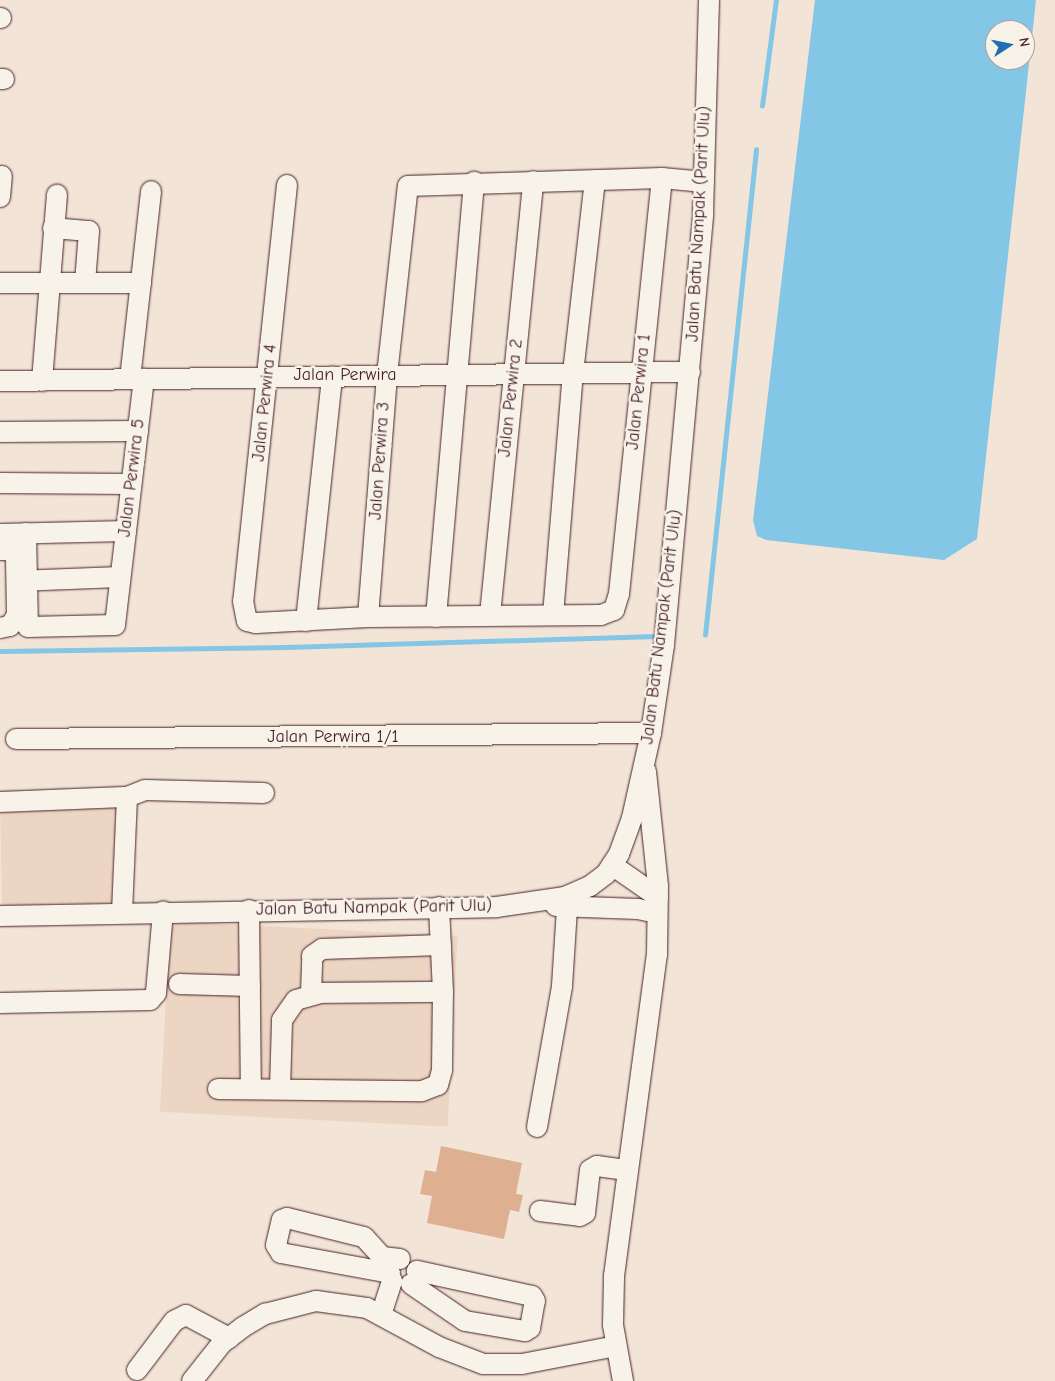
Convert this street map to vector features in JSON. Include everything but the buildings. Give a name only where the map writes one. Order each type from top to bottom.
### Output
[{"type":"street","name":"Jalan Batu Nampak (Parit Ulu)","points":[[0,916],[439,907],[536,902],[558,899],[590,886],[612,865],[626,839],[644,763],[651,733],[664,645],[690,372],[704,182],[709,0]]},
{"type":"street","points":[[0,197],[2,176]]},
{"type":"street","points":[[436,617],[474,182],[662,178],[704,182]]},
{"type":"street","name":"Jalan Perwira 1","points":[[553,615],[602,615],[610,613],[617,605],[662,178]]},
{"type":"street","points":[[332,376],[306,620],[368,617],[553,615],[573,373],[595,180]]},
{"type":"street","name":"Jalan Perwira 2","points":[[490,615],[533,181]]},
{"type":"street","name":"Jalan Perwira 3","points":[[368,617],[387,375],[408,186],[474,182]]},
{"type":"street","name":"Jalan Perwira 4","points":[[287,185],[243,601],[247,621],[306,620]]},
{"type":"street","name":"Jalan Perwira 5","points":[[22,581],[28,627],[112,627],[117,621],[120,577],[138,432],[137,379],[141,282],[151,190]]},
{"type":"street","points":[[42,381],[48,283],[57,195]]},
{"type":"street","points":[[54,228],[89,231],[85,283]]},
{"type":"street","points":[[0,283],[141,282]]},
{"type":"street","name":"Jalan Perwira","points":[[0,381],[268,376],[690,372]]},
{"type":"street","points":[[0,432],[138,432]]},
{"type":"street","points":[[0,483],[131,484]]},
{"type":"street","points":[[0,534],[126,531]]},
{"type":"street","points":[[0,628],[10,626],[16,620],[22,581],[26,533]]},
{"type":"street","points":[[0,550],[14,552],[22,581]]},
{"type":"street","points":[[22,581],[120,577]]},
{"type":"street","name":"Jalan Perwira 1/1","points":[[16,739],[651,733]]},
{"type":"street","points":[[624,1381],[613,1325],[614,1276],[657,955],[658,905],[651,800],[644,763]]},
{"type":"street","points":[[0,802],[127,797],[145,790],[264,793]]},
{"type":"street","points":[[122,912],[127,797]]},
{"type":"street","points":[[612,865],[658,905]]},
{"type":"street","points":[[536,902],[567,908],[638,909],[658,905]]},
{"type":"street","points":[[218,1089],[431,1090],[438,1085],[442,1070],[443,992],[439,907]]},
{"type":"street","points":[[537,1127],[559,1003],[567,908]]},
{"type":"street","points":[[249,910],[251,1089]]},
{"type":"street","points":[[0,1003],[150,1000],[156,993],[163,912]]},
{"type":"street","points":[[311,994],[312,956],[322,949],[441,945]]},
{"type":"street","points":[[178,984],[250,986]]},
{"type":"street","points":[[280,1089],[285,1012],[296,1000],[311,994],[443,992]]},
{"type":"street","points":[[540,1211],[580,1216],[584,1213],[590,1170],[597,1166],[627,1170]]},
{"type":"street","points":[[350,1266],[281,1253],[276,1244],[282,1220],[287,1218],[364,1238],[402,1276],[470,1322],[525,1331],[530,1328],[535,1301],[532,1296],[450,1279],[402,1276],[350,1266]]},
{"type":"street","points":[[350,1266],[353,1235]]},
{"type":"street","points":[[384,1310],[398,1299],[402,1276]]},
{"type":"street","points":[[442,1304],[450,1279]]},
{"type":"street","points":[[192,1381],[202,1365],[230,1338],[265,1314],[316,1301],[344,1303],[384,1310],[439,1347],[483,1364],[522,1364],[616,1346]]},
{"type":"street","points":[[137,1370],[174,1321],[186,1315],[230,1338]]},
{"type":"shaded area","points":[[125,794],[127,903],[2,905],[0,796]]},
{"type":"shaded area","points":[[170,921],[458,936],[448,1127],[160,1112]]},
{"type":"water","points":[[815,0],[1036,0],[1034,20],[985,20],[985,70],[1028,70],[977,539],[944,560],[766,540],[757,536],[753,520]]},
{"type":"waterway","points":[[762,106],[776,0]]},
{"type":"waterway","points":[[705,635],[756,150]]},
{"type":"waterway","points":[[0,651],[286,647],[656,636]]}]
